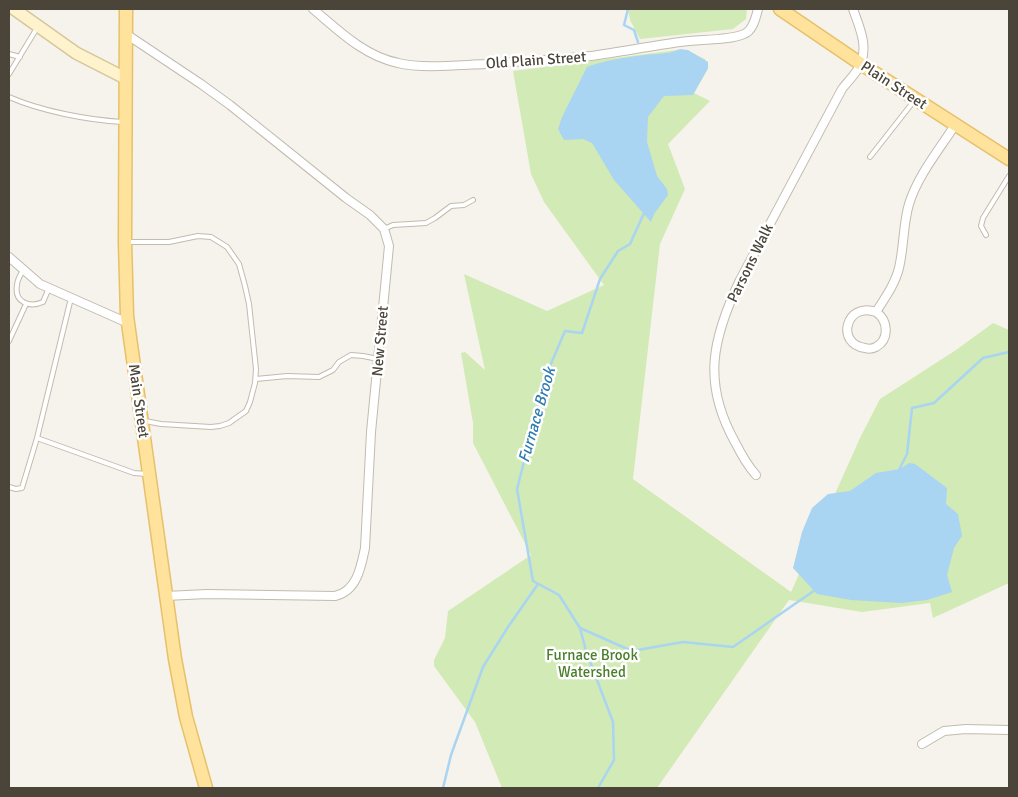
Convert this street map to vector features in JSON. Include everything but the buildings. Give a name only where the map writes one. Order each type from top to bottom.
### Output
[{"type":"main road","name":"Main Street","points":[[126,9],[125,291],[128,323],[182,699],[206,788]]},
{"type":"main road","name":"Plain Street","points":[[780,9],[861,64],[1009,159]]},
{"type":"street","points":[[14,9],[76,52],[125,78]]},
{"type":"street","name":"Old Plain Street","points":[[313,9],[355,43],[382,58],[402,64],[441,65],[568,58],[736,36],[746,34],[750,30],[758,9]]},
{"type":"street","points":[[853,9],[863,36],[864,49],[861,64]]},
{"type":"street","points":[[126,34],[223,100],[370,215],[384,229]]},
{"type":"street","name":"Parsons Walk","points":[[756,475],[746,462],[728,430],[716,397],[714,371],[722,326],[740,280],[776,211],[842,89],[861,64]]},
{"type":"street","points":[[876,312],[899,268],[906,215],[914,190],[955,125]]},
{"type":"street","name":"New Street","points":[[166,596],[206,594],[335,596],[341,595],[350,588],[359,572],[365,548],[368,475],[390,252],[384,229]]},
{"type":"street","points":[[9,257],[40,284],[128,323]]},
{"type":"street","points":[[863,310],[876,312],[882,317],[886,325],[886,334],[882,342],[868,349],[858,348],[849,338],[846,330],[849,320],[856,312],[863,310]]},
{"type":"street","points":[[922,744],[944,731],[966,729],[1009,730]]},
{"type":"lane","points":[[9,74],[38,26]]},
{"type":"lane","points":[[9,54],[20,57]]},
{"type":"lane","points":[[9,96],[24,103],[107,122],[125,122]]},
{"type":"lane","points":[[870,157],[916,99]]},
{"type":"lane","points":[[986,235],[981,226],[983,218],[1009,176]]},
{"type":"lane","points":[[384,229],[393,225],[426,223],[450,206],[464,205],[473,200]]},
{"type":"lane","points":[[125,242],[169,242],[198,236],[211,237],[227,247],[238,264],[245,286],[249,304],[255,362],[256,379],[250,402],[246,410],[238,418],[220,426],[161,424],[141,420]]},
{"type":"lane","points":[[23,270],[16,283],[16,292],[19,299],[26,304],[36,305],[43,302],[49,288]]},
{"type":"lane","points":[[9,487],[22,488],[37,438],[71,298]]},
{"type":"lane","points":[[9,341],[26,304]]},
{"type":"lane","points":[[256,379],[287,376],[319,377],[333,370],[339,362],[352,356],[378,359]]},
{"type":"lane","points":[[37,438],[134,474],[149,474]]},
{"type":"green space","points":[[628,9],[747,9],[746,19],[733,29],[640,39],[630,20]]},
{"type":"green space","name":"Furnace Brook Watershed","points":[[677,50],[679,54],[690,52],[705,59],[708,69],[694,93],[710,101],[668,144],[685,189],[660,244],[633,479],[791,592],[860,438],[880,399],[956,350],[993,323],[1009,330],[1009,583],[933,618],[930,603],[862,612],[789,600],[657,788],[502,788],[475,722],[434,666],[434,660],[445,638],[448,611],[531,555],[473,443],[473,423],[461,353],[465,352],[485,370],[464,274],[547,311],[604,285],[544,202],[531,174],[513,71]]},
{"type":"water","points":[[680,49],[688,50],[708,62],[708,68],[693,95],[664,96],[648,117],[647,142],[657,176],[667,189],[668,195],[654,214],[651,222],[614,180],[592,143],[583,139],[564,140],[558,129],[587,67],[612,60],[667,53]]},
{"type":"water","points":[[909,463],[915,464],[947,488],[946,504],[958,514],[962,536],[954,548],[947,575],[952,592],[927,600],[901,603],[851,600],[817,594],[793,568],[802,532],[812,508],[828,494],[850,491],[876,473],[900,469]]},
{"type":"waterway","name":"Furnace Brook","points":[[628,9],[624,25],[634,30],[638,42]]},
{"type":"waterway","name":"Furnace Brook","points":[[598,788],[614,760],[613,722],[586,651],[580,628],[559,595],[533,581],[517,489],[547,373],[565,331],[582,333],[600,279],[618,251],[630,244],[645,211]]},
{"type":"waterway","points":[[899,470],[907,454],[912,408],[934,403],[983,358],[1009,352]]},
{"type":"waterway","points":[[443,788],[451,755],[483,667],[538,584]]},
{"type":"waterway","points":[[580,628],[632,651],[683,642],[733,647],[815,590]]}]
